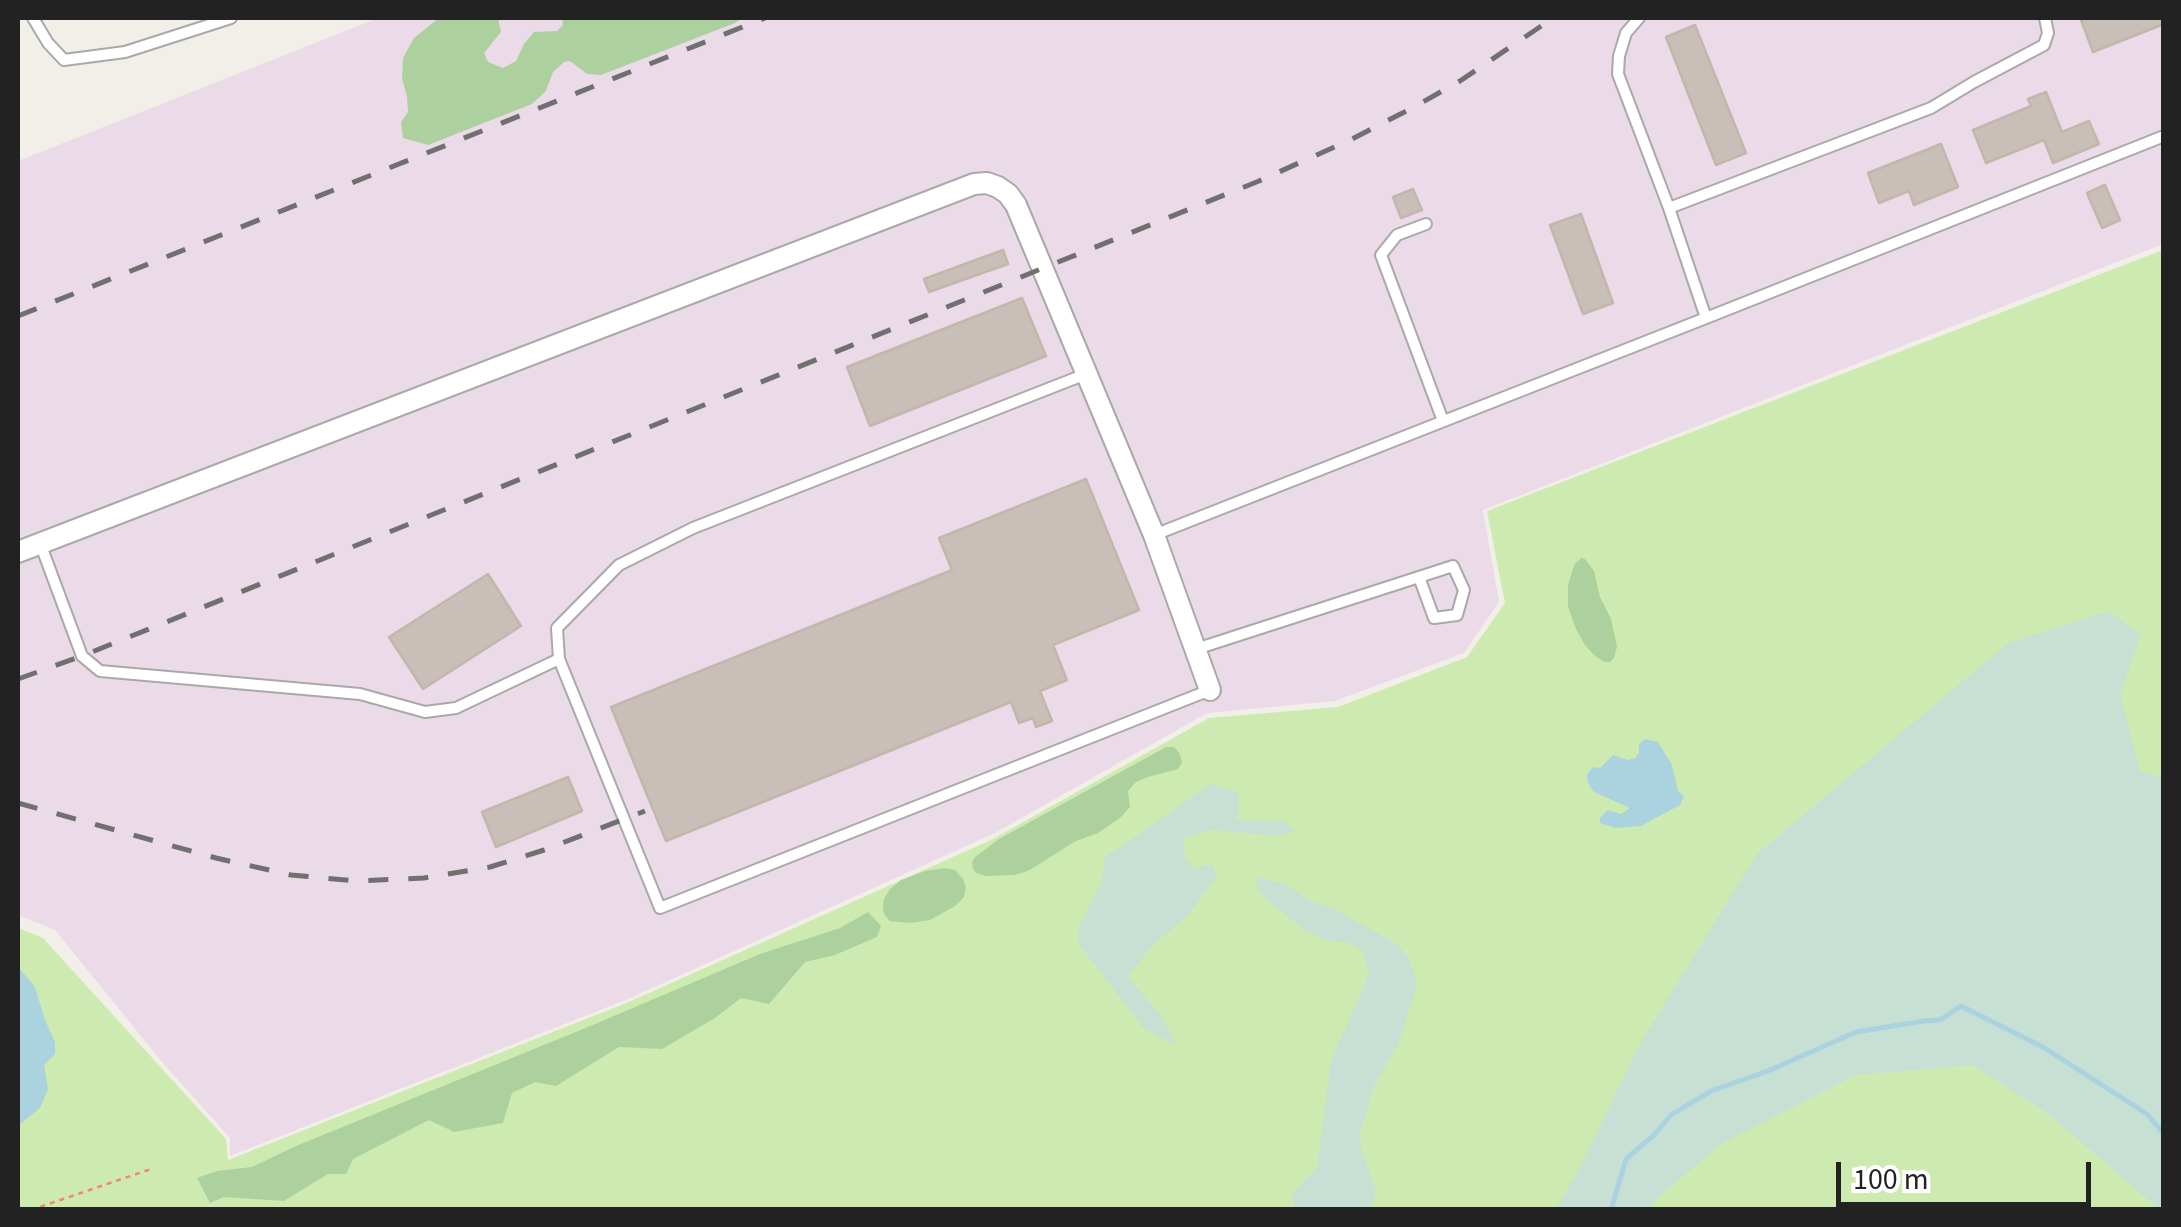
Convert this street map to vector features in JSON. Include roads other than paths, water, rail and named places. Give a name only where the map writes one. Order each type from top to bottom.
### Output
[{"type":"street","points":[[18,552],[974,184],[988,183],[1008,194],[1016,205],[1154,534],[1210,690]]},
{"type":"lane","points":[[33,18],[64,60],[125,52],[230,18]]},
{"type":"lane","points":[[1639,18],[1626,33],[1618,56],[1618,74],[1706,318]]},
{"type":"lane","points":[[1669,208],[1931,108],[2044,45],[2048,32],[2045,18]]},
{"type":"lane","points":[[1154,534],[2164,136]]},
{"type":"lane","points":[[1426,224],[1397,235],[1381,255],[1444,421]]},
{"type":"lane","points":[[1086,374],[693,528],[619,565],[557,628],[558,659],[660,908],[1210,690]]},
{"type":"lane","points":[[40,543],[82,656],[100,671],[360,694],[426,712],[456,708],[558,659]]},
{"type":"lane","points":[[1195,649],[1418,577],[1453,566],[1464,590],[1457,616],[1434,618],[1418,577]]},
{"type":"water","points":[[1645,739],[1658,742],[1672,765],[1678,791],[1684,796],[1680,805],[1641,826],[1616,828],[1600,823],[1608,810],[1621,814],[1630,808],[1594,792],[1587,774],[1613,755],[1627,760],[1635,758]]},
{"type":"water","points":[[18,967],[35,987],[55,1042],[55,1054],[44,1065],[48,1089],[40,1108],[18,1126]]},
{"type":"waterway","points":[[1611,1210],[1626,1159],[1671,1115],[1711,1091],[1856,1032],[1940,1020],[1961,1006],[2043,1047],[2147,1114],[2164,1134]]},
{"type":"railway","points":[[18,316],[765,18]]},
{"type":"railway","points":[[18,679],[1259,181],[1414,107],[1553,18]]},
{"type":"railway","points":[[18,803],[216,858],[291,875],[357,881],[424,878],[490,867],[645,811]]}]
